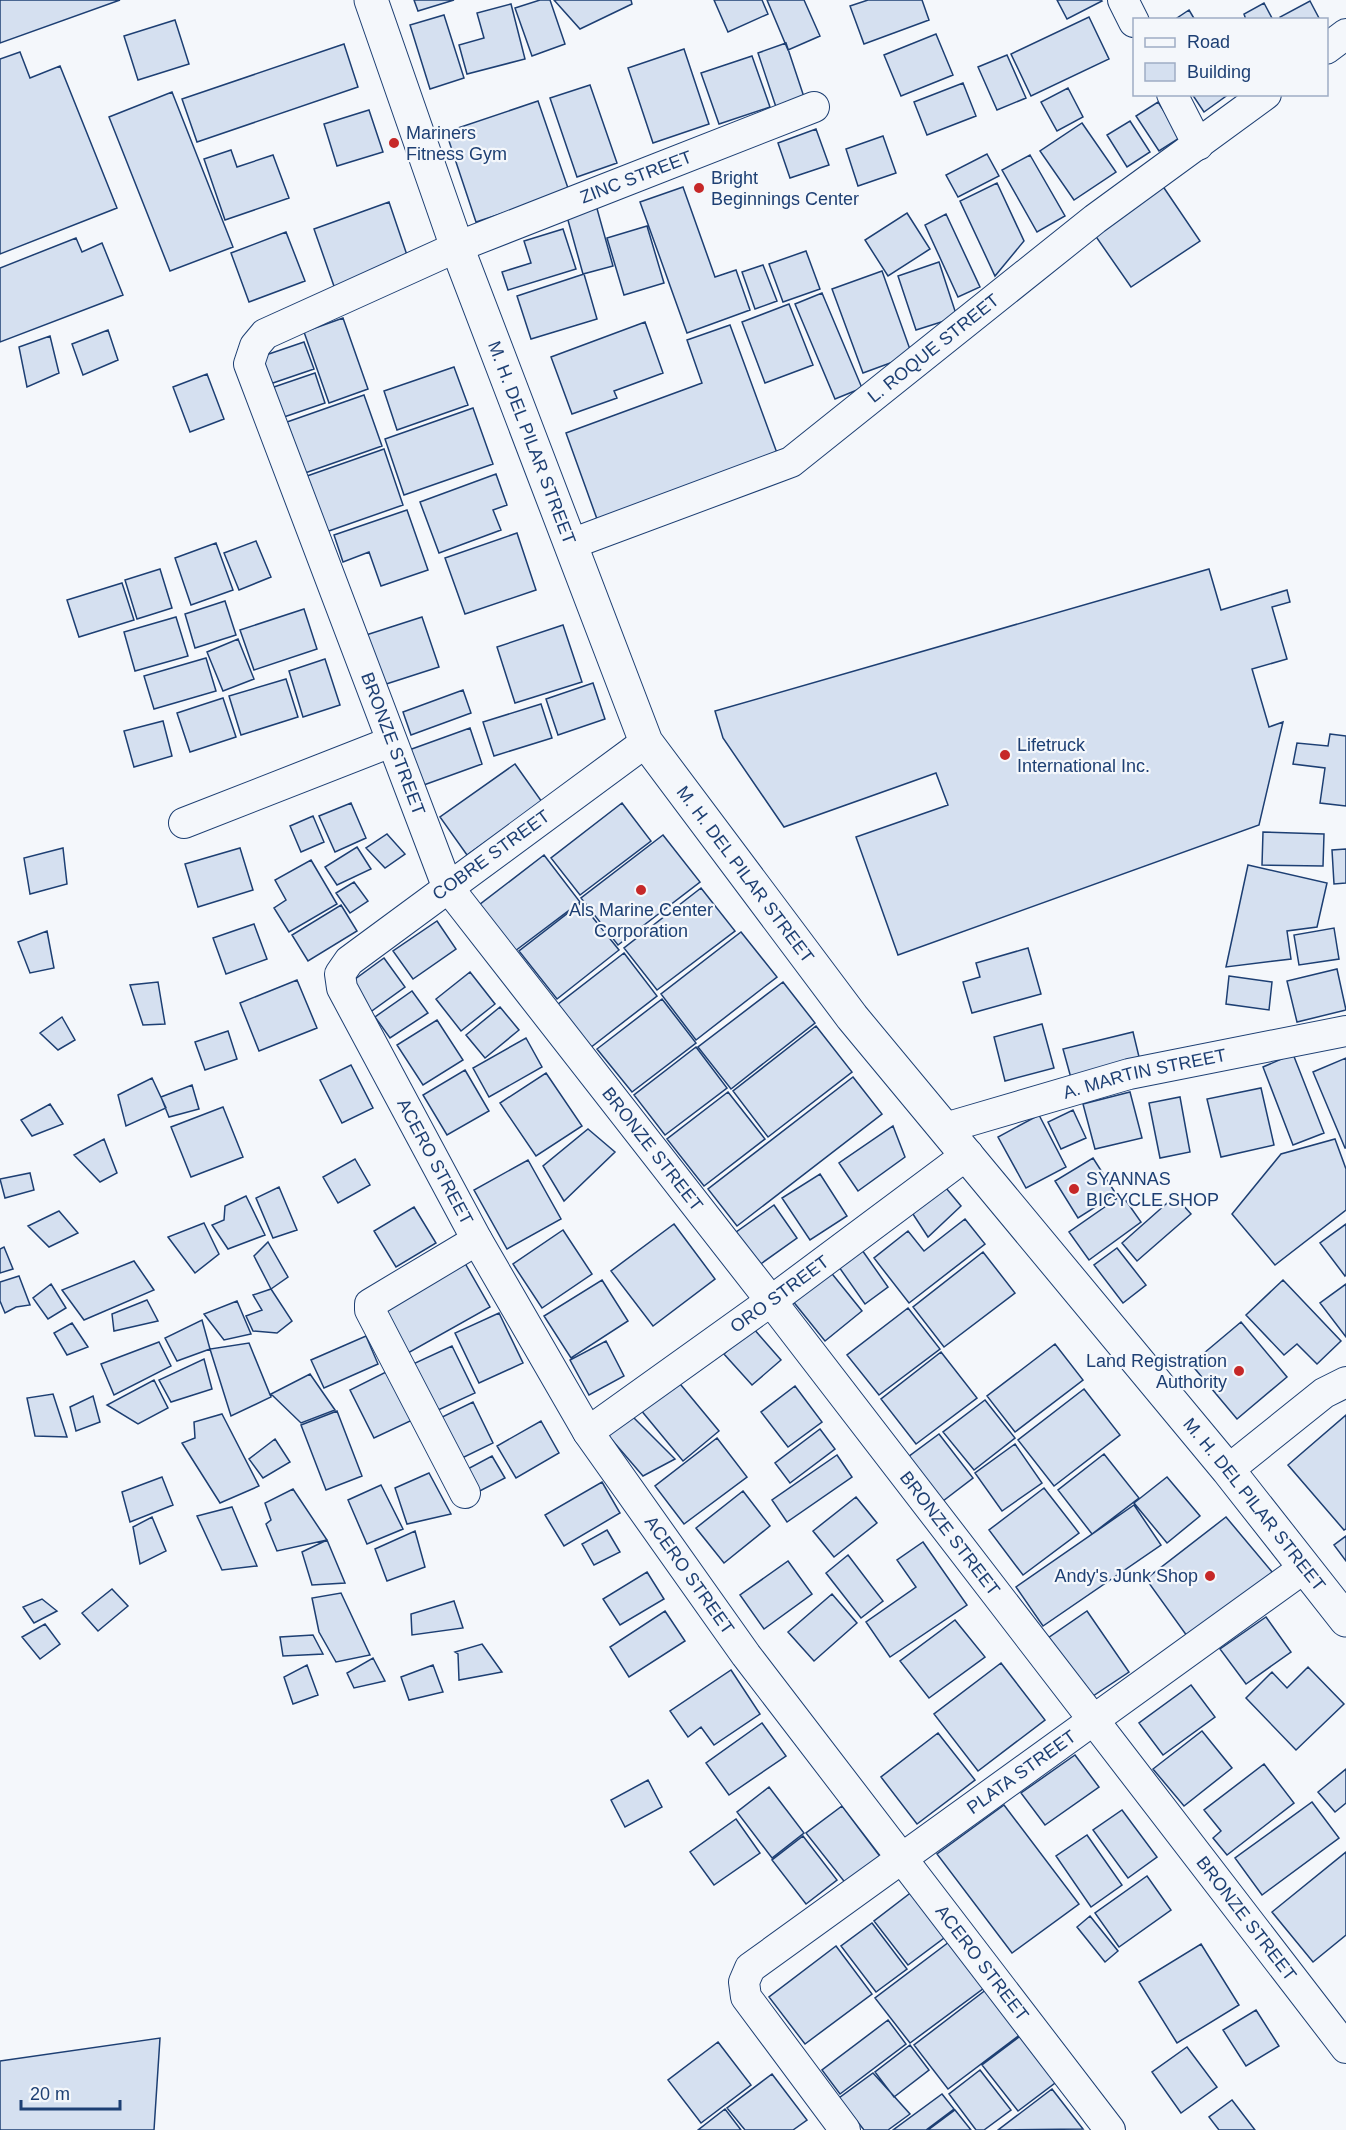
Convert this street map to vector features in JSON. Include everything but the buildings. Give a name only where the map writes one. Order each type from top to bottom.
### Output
[{"type":"main road","name":"M. H. DEL PILAR STREET","points":[[371,0],[457,247],[646,742],[852,1017],[1228,1470],[1346,1620]]},
{"type":"street","points":[[1123,0],[1133,20]]},
{"type":"street","points":[[1328,48],[1346,34]]},
{"type":"street","points":[[1173,96],[1198,145]]},
{"type":"street","name":"L. ROQUE STREET","points":[[571,544],[791,462],[1095,219],[1263,96]]},
{"type":"street","name":"ZINC STREET","points":[[457,247],[814,107]]},
{"type":"street","name":"BRONZE STREET","points":[[457,247],[265,334],[255,346],[249,364],[447,886],[771,1301],[1346,2048]]},
{"type":"street","points":[[184,823],[391,742]]},
{"type":"street","name":"COBRE STREET","points":[[340,974],[349,961],[447,886],[646,742]]},
{"type":"street","name":"ACERO STREET","points":[[340,974],[342,988],[477,1240],[588,1432],[746,1655],[1110,2130]]},
{"type":"street","name":"A. MARTIN STREET","points":[[945,1128],[1129,1074],[1346,1031]]},
{"type":"street","name":"ORO STREET","points":[[588,1432],[771,1301],[968,1154]]},
{"type":"street","points":[[465,1493],[370,1310],[370,1304],[477,1240]]},
{"type":"street","points":[[1228,1470],[1324,1393],[1346,1382]]},
{"type":"street","name":"PLATA STREET","points":[[845,2130],[746,1996],[744,1982],[750,1968],[1304,1568]]},
{"type":"place","name":"Mariners Fitness Gym","points":[[394,143]]},
{"type":"place","name":"Bright Beginnings Center","points":[[699,188]]},
{"type":"place","name":"Lifetruck International Inc.","points":[[1005,755]]},
{"type":"place","name":"Als Marine Center Corporation","points":[[641,890]]},
{"type":"place","name":"SYANNAS BICYCLE SHOP","points":[[1074,1189]]},
{"type":"place","name":"Land Registration Authority","points":[[1239,1371]]},
{"type":"place","name":"Andy's Junk Shop","points":[[1210,1576]]}]
